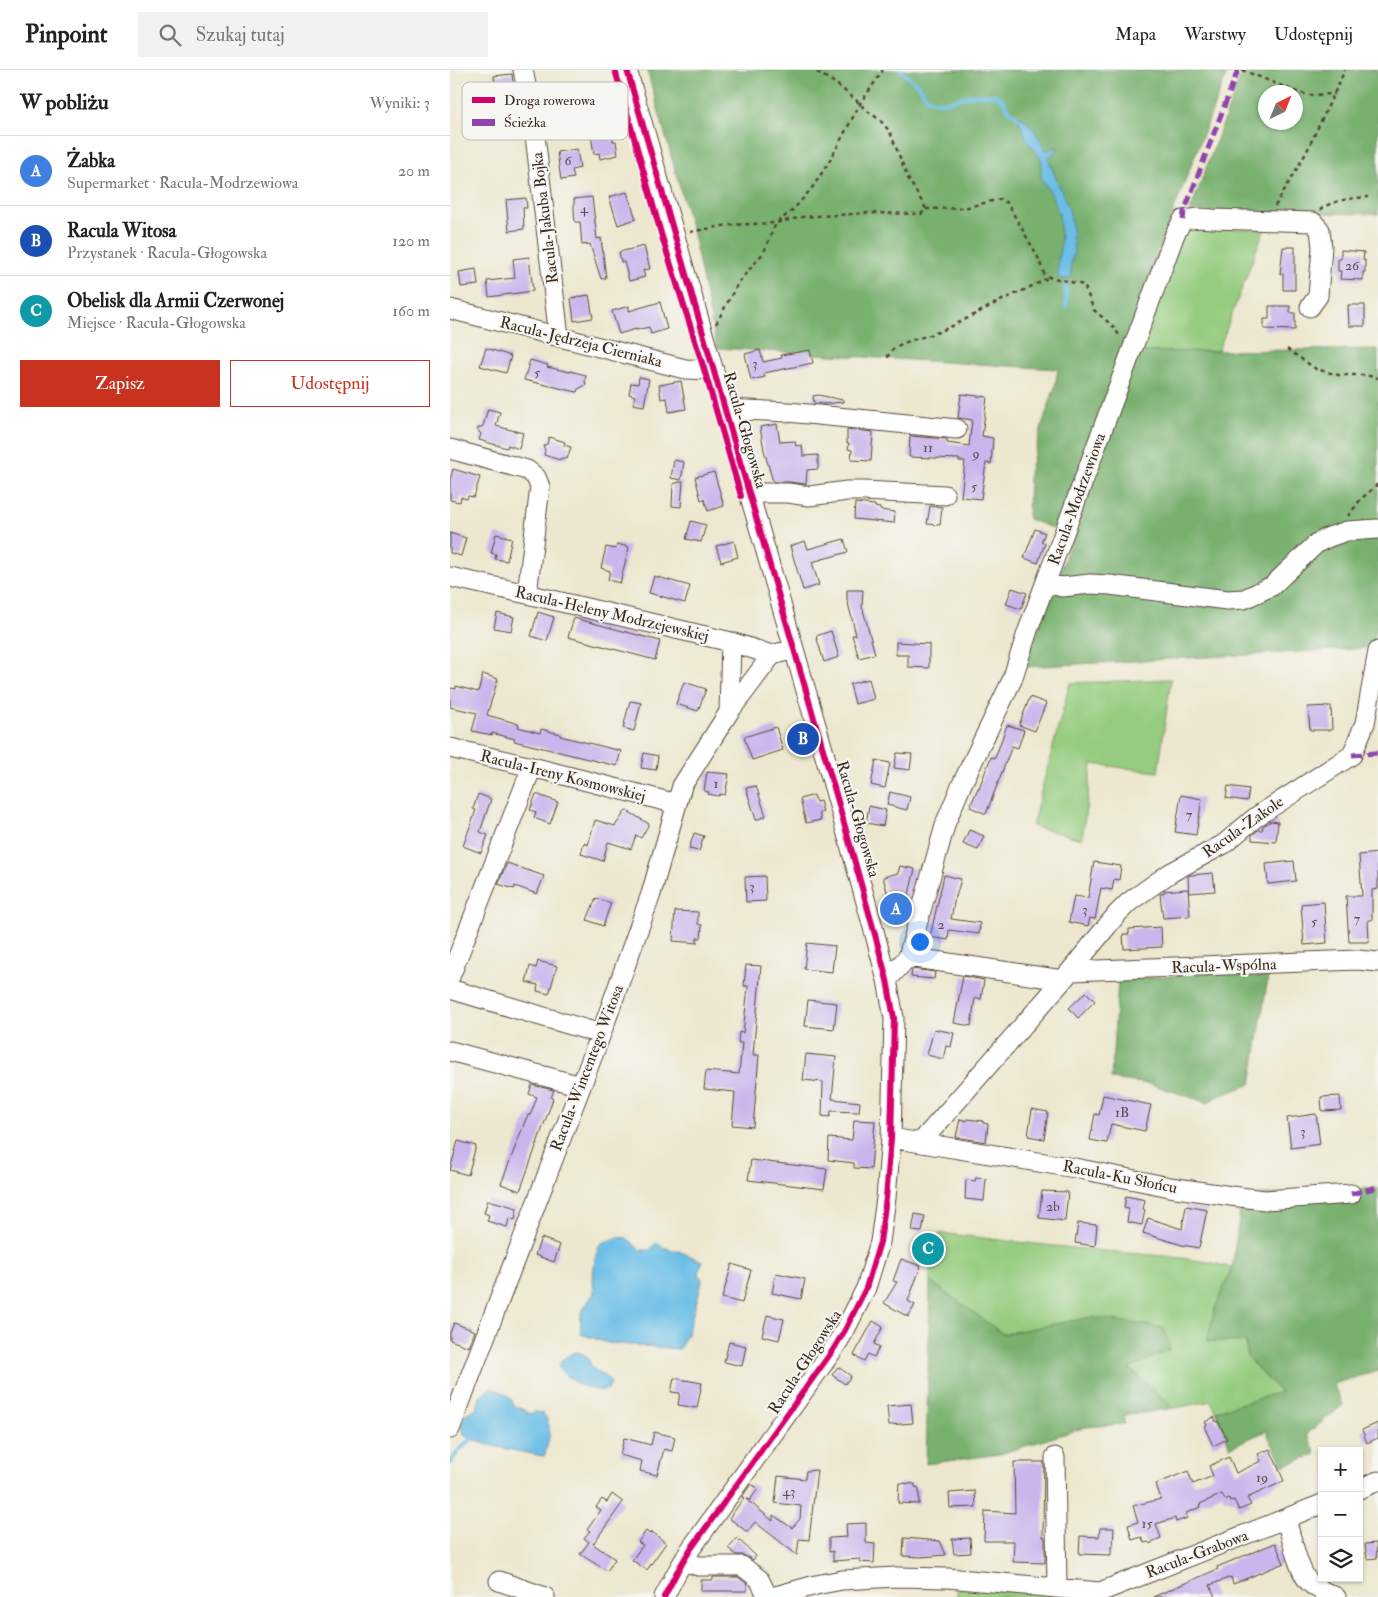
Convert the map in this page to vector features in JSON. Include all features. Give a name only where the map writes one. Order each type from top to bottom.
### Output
[{"type":"street","name":"Racula-Głogowska","points":[[628,70],[856,864],[887,980],[894,1018],[891,1138],[886,1198],[880,1242],[866,1288],[833,1350],[684,1560],[668,1596]]},
{"type":"street","name":"Racula-Jakuba Bojka","points":[[536,140],[559,337]]},
{"type":"street","name":"Racula-Modrzewiowa","points":[[887,980],[908,956],[946,822],[961,786],[1012,680],[1046,583],[1182,220],[1199,218],[1306,222]]},
{"type":"street","points":[[1306,222],[1313,222],[1320,230],[1322,247],[1318,296],[1310,307]]},
{"type":"street","name":"Racula-Jędrzeja Cierniaka","points":[[450,309],[686,369],[714,370]]},
{"type":"street","name":"Racula-Głogowska","points":[[726,409],[788,412],[957,429]]},
{"type":"street","points":[[450,449],[527,470],[536,477],[540,487],[528,594]]},
{"type":"street","points":[[749,493],[788,493],[809,496],[847,491],[864,491],[946,495]]},
{"type":"street","points":[[1046,583],[1062,587],[1090,584],[1110,585],[1227,600],[1244,599],[1272,586],[1317,542],[1345,532],[1378,529]]},
{"type":"street","name":"Racula-Heleny Modrzejewskiej","points":[[450,578],[528,594],[731,642],[772,655]]},
{"type":"street","points":[[730,712],[731,642]]},
{"type":"street","points":[[772,655],[794,649]]},
{"type":"street","name":"Racula-Zakole","points":[[921,1142],[1067,975],[1117,914],[1133,898],[1170,873],[1224,844],[1256,817],[1352,755],[1365,723],[1378,651]]},
{"type":"street","name":"Racula-Wincentego Witosa","points":[[450,1429],[601,1034],[651,894],[682,786],[730,712],[772,655]]},
{"type":"street","name":"Racula-Ireny Kosmowskiej","points":[[450,748],[677,804]]},
{"type":"street","points":[[450,977],[532,767]]},
{"type":"street","points":[[908,956],[1067,975]]},
{"type":"street","name":"Racula-Wspólna","points":[[1067,975],[1358,960],[1378,962]]},
{"type":"street","points":[[450,989],[601,1034]]},
{"type":"street","points":[[450,1051],[581,1086]]},
{"type":"street","name":"Racula-Ku Słońcu","points":[[891,1138],[1231,1196],[1265,1200],[1350,1194]]},
{"type":"street","points":[[1054,1457],[1057,1588]]},
{"type":"street","points":[[1363,1487],[1378,1481]]},
{"type":"street","name":"Racula-Grabowa","points":[[772,1597],[816,1585],[842,1589],[896,1577],[948,1578],[1057,1588],[1102,1595],[1318,1506]]},
{"type":"street","points":[[1286,1519],[1302,1570],[1308,1582],[1321,1591],[1336,1597]]},
{"type":"street","points":[[684,1560],[698,1566],[742,1566],[759,1579],[768,1597]]},
{"type":"street","points":[[499,1581],[545,1597]]},
{"type":"path","points":[[814,70],[858,101],[880,120],[890,132],[908,178],[926,209]]},
{"type":"path","points":[[703,335],[716,324],[738,283],[764,252],[776,223],[793,210],[812,188],[860,104],[883,70]]},
{"type":"path","points":[[1242,70],[1297,92],[1309,95],[1335,94]]},
{"type":"path","points":[[1268,221],[1306,153],[1345,70]]},
{"type":"path","points":[[1306,222],[1326,206],[1368,197]]},
{"type":"path","points":[[674,235],[728,225],[776,223],[802,217],[921,214],[926,209],[964,208],[1000,199],[1007,203],[1037,255],[1045,276],[1084,286],[1094,310],[1115,328],[1130,357]]},
{"type":"path","points":[[888,358],[891,350],[903,343],[933,334],[1049,278]]},
{"type":"path","points":[[1287,349],[1316,369],[1338,375],[1365,375],[1378,378]]},
{"type":"path","points":[[1345,532],[1343,524],[1345,521],[1362,499],[1378,484]]},
{"type":"green space","points":[[647,70],[1228,70],[1171,217],[1066,533],[1028,519],[1029,473],[1055,387],[1058,369],[717,348],[693,234]]},
{"type":"green space","points":[[1243,70],[1378,70],[1378,214],[1190,211]]},
{"type":"green space","points":[[1185,226],[1264,230],[1218,351],[1136,352]]},
{"type":"green space","points":[[1378,349],[1378,622],[1371,648],[1024,667],[1064,561],[1136,352]]},
{"type":"green space","points":[[1171,679],[1158,772],[1092,764],[1082,839],[1032,826],[1070,683]]},
{"type":"green space","points":[[1221,972],[1244,976],[1268,977],[1251,1084],[1216,1097],[1208,1103],[1150,1084],[1111,1079],[1118,980]]},
{"type":"green space","points":[[1378,1188],[1378,1371],[1333,1384],[1343,1405],[1307,1434],[1316,1454],[1283,1466],[1266,1431],[1230,1447],[1216,1411],[1281,1392],[1247,1357],[1246,1342],[1207,1341],[1215,1308],[1232,1268],[1242,1196]]},
{"type":"green space","points":[[940,1233],[1062,1247],[1185,1258],[1232,1268],[1215,1308],[1246,1342],[1247,1357],[1281,1393],[1216,1411],[1211,1401],[1174,1408],[1129,1368],[1170,1349],[1092,1317],[1003,1334],[930,1281],[931,1247]]},
{"type":"green space","points":[[930,1281],[1003,1334],[1092,1317],[1164,1328],[1170,1349],[1129,1369],[1174,1408],[1123,1416],[1125,1424],[1086,1427],[1000,1454],[926,1464]]},
{"type":"green space","points":[[957,1588],[1034,1593],[1074,1597],[957,1597]]},
{"type":"water","points":[[1021,116],[1033,129],[1041,141],[1044,150],[1057,147],[1058,149],[1049,157],[1050,164],[1069,209],[1072,226],[1074,251],[1069,279],[1058,278],[1061,242],[1059,214],[1052,195],[1041,178],[1042,161],[1028,142],[1018,118]]},
{"type":"water","points":[[618,1237],[627,1238],[640,1250],[650,1250],[656,1243],[662,1247],[681,1252],[702,1261],[699,1272],[702,1279],[701,1286],[687,1334],[679,1349],[608,1343],[581,1334],[580,1322],[582,1312],[594,1294],[594,1269],[600,1244]]},
{"type":"water","points":[[575,1352],[586,1356],[592,1367],[606,1377],[611,1383],[608,1389],[595,1390],[580,1385],[562,1371],[559,1366],[562,1361]]},
{"type":"water","points":[[490,1388],[506,1394],[515,1407],[521,1408],[529,1414],[535,1412],[542,1413],[546,1417],[550,1433],[545,1455],[489,1445],[465,1435],[462,1426],[462,1416],[477,1408],[481,1395]]},
{"type":"building","points":[[512,74],[513,82],[495,82],[494,76]]},
{"type":"building","points":[[592,140],[616,141],[618,155],[600,159],[599,153],[594,154]]},
{"type":"building","points":[[577,149],[580,168],[572,170],[574,178],[561,180],[557,152]]},
{"type":"building","points":[[627,192],[636,219],[618,225],[609,197]]},
{"type":"building","points":[[592,197],[597,239],[601,238],[606,278],[601,279],[590,244],[582,245],[580,222],[575,222],[574,199]]},
{"type":"building","points":[[526,198],[527,208],[523,208],[524,229],[509,231],[506,200]]},
{"type":"building","points":[[644,246],[650,269],[643,270],[645,277],[629,281],[619,252]]},
{"type":"building","points":[[1283,247],[1295,247],[1295,290],[1283,290],[1283,274],[1280,274]]},
{"type":"building","points":[[1341,250],[1364,252],[1365,272],[1363,272],[1363,280],[1340,279],[1341,271],[1338,271],[1338,259],[1341,259]]},
{"type":"building","points":[[529,257],[533,291],[489,297],[487,281],[515,278],[513,259]]},
{"type":"building","points":[[476,269],[478,285],[461,287],[459,272]]},
{"type":"building","points":[[589,295],[593,318],[574,321],[571,298]]},
{"type":"building","points":[[660,302],[667,329],[651,334],[649,327],[619,334],[612,311],[629,306],[629,311]]},
{"type":"building","points":[[1348,305],[1365,305],[1365,326],[1349,326]]},
{"type":"building","points":[[1269,306],[1290,306],[1290,313],[1295,313],[1295,330],[1264,329],[1264,319],[1269,319]]},
{"type":"building","points":[[486,348],[511,356],[506,373],[480,366]]},
{"type":"building","points":[[760,350],[763,362],[782,358],[781,355],[810,350],[813,363],[764,373],[765,377],[751,380],[745,354]]},
{"type":"building","points":[[530,360],[548,365],[547,367],[586,375],[586,385],[578,389],[577,392],[524,380]]},
{"type":"building","points":[[639,377],[649,379],[644,406],[633,404],[635,396],[629,394],[631,383],[638,384]]},
{"type":"building","points":[[681,381],[686,409],[669,412],[667,398],[661,399],[659,385]]},
{"type":"building","points":[[961,394],[987,397],[982,436],[993,438],[991,464],[986,463],[981,499],[961,497],[965,461],[959,461],[959,459],[909,457],[910,436],[947,439],[947,443],[969,446],[972,420],[958,418]]},
{"type":"building","points":[[818,395],[843,400],[843,402],[814,403],[813,396]]},
{"type":"building","points":[[488,409],[500,412],[496,426],[523,433],[519,449],[508,445],[507,448],[479,440],[481,434],[477,429],[483,426]]},
{"type":"building","points":[[777,424],[780,442],[795,441],[796,446],[802,445],[803,456],[818,455],[818,469],[807,470],[806,484],[773,482],[760,427]]},
{"type":"building","points":[[847,429],[873,432],[871,461],[851,460],[852,450],[848,449]]},
{"type":"building","points":[[549,437],[565,442],[564,445],[571,447],[567,459],[561,458],[560,460],[544,455],[545,450],[543,446],[547,444]]},
{"type":"building","points":[[674,460],[684,462],[681,480],[671,478]]},
{"type":"building","points":[[453,469],[480,477],[474,497],[468,496],[467,499],[461,497],[460,502],[450,500],[450,480]]},
{"type":"building","points":[[714,472],[724,506],[708,511],[704,499],[701,500],[695,477]]},
{"type":"building","points":[[683,481],[681,507],[672,506],[673,484]]},
{"type":"building","points":[[855,503],[875,505],[880,510],[895,512],[894,523],[854,519]]},
{"type":"building","points":[[930,506],[942,507],[940,525],[927,524]]},
{"type":"building","points":[[691,521],[706,525],[701,542],[686,539]]},
{"type":"building","points":[[1035,529],[1045,533],[1041,542],[1045,543],[1038,563],[1024,558]]},
{"type":"building","points":[[450,533],[466,538],[461,556],[450,553]]},
{"type":"building","points":[[496,534],[512,538],[507,561],[495,559],[496,554],[491,553]]},
{"type":"building","points":[[844,539],[848,552],[812,562],[819,585],[803,590],[790,546],[805,541],[808,549]]},
{"type":"building","points":[[734,541],[738,557],[721,562],[716,546]]},
{"type":"building","points":[[617,544],[629,547],[620,583],[608,580],[610,571],[601,568],[606,547],[616,549]]},
{"type":"building","points":[[654,576],[690,586],[685,603],[649,593]]},
{"type":"building","points":[[1012,588],[1027,593],[1021,609],[1006,604]]},
{"type":"building","points":[[847,590],[863,590],[862,606],[875,654],[859,658],[852,635],[856,635],[847,599]]},
{"type":"building","points":[[538,612],[554,617],[547,641],[531,636]]},
{"type":"building","points":[[497,613],[514,617],[511,631],[494,628]]},
{"type":"building","points":[[574,618],[660,641],[655,660],[568,637]]},
{"type":"building","points":[[831,631],[839,657],[824,662],[816,636]]},
{"type":"building","points":[[896,642],[929,644],[929,668],[908,667],[908,655],[896,655]]},
{"type":"building","points":[[483,674],[498,679],[487,715],[519,724],[518,727],[540,733],[541,729],[560,734],[560,736],[621,751],[617,766],[514,741],[515,739],[492,733],[492,735],[472,731],[477,713],[450,707],[450,688],[456,689],[456,686],[478,692]]},
{"type":"building","points":[[869,679],[874,699],[855,704],[850,684]]},
{"type":"building","points":[[684,682],[706,689],[698,711],[676,704]]},
{"type":"building","points":[[1030,697],[1046,703],[1035,731],[1019,725]]},
{"type":"building","points":[[630,701],[641,703],[634,731],[623,728]]},
{"type":"building","points":[[1331,706],[1332,730],[1310,730],[1308,707]]},
{"type":"building","points":[[1007,725],[1024,730],[1018,748],[1012,746],[986,814],[970,807],[991,757],[995,758]]},
{"type":"building","points":[[776,727],[783,750],[752,760],[744,737]]},
{"type":"building","points":[[644,753],[658,756],[656,770],[641,768]]},
{"type":"building","points":[[897,753],[912,754],[910,770],[894,768]]},
{"type":"building","points":[[876,760],[890,763],[885,788],[871,785]]},
{"type":"building","points":[[707,772],[729,774],[725,795],[708,794],[709,792],[704,791]]},
{"type":"building","points":[[756,786],[766,816],[756,820],[746,788]]},
{"type":"building","points":[[1228,786],[1249,789],[1247,801],[1226,798]]},
{"type":"building","points":[[890,792],[910,797],[907,810],[887,805]]},
{"type":"building","points":[[478,794],[491,799],[480,832],[488,835],[481,853],[463,846],[476,810],[473,809]]},
{"type":"building","points":[[536,794],[558,802],[550,824],[534,818],[536,812],[530,810]]},
{"type":"building","points":[[814,795],[816,802],[820,801],[823,812],[819,813],[821,820],[806,823],[800,799]]},
{"type":"building","points":[[1181,795],[1202,799],[1196,835],[1175,832]]},
{"type":"building","points":[[869,806],[886,810],[883,826],[866,823]]},
{"type":"building","points":[[626,810],[649,824],[641,838],[636,835],[631,849],[608,842],[603,861],[581,854],[584,843],[588,845],[595,820],[615,826]]},
{"type":"building","points":[[1271,821],[1278,822],[1276,842],[1252,840],[1252,835],[1258,830],[1262,830],[1263,826]]},
{"type":"building","points":[[969,830],[984,836],[978,850],[963,844]]},
{"type":"building","points":[[694,833],[704,836],[699,851],[689,849]]},
{"type":"building","points":[[1378,853],[1378,889],[1372,890],[1372,920],[1368,920],[1369,942],[1349,942],[1346,896],[1362,896],[1359,855]]},
{"type":"building","points":[[1294,861],[1296,881],[1268,884],[1266,864]]},
{"type":"building","points":[[1094,862],[1121,866],[1119,880],[1114,879],[1112,890],[1101,888],[1095,919],[1090,918],[1088,926],[1069,922],[1074,896],[1088,898]]},
{"type":"building","points":[[507,863],[544,876],[537,894],[515,886],[514,889],[498,884]]},
{"type":"building","points":[[900,866],[915,869],[905,911],[893,914],[883,877],[898,873]]},
{"type":"building","points":[[1213,873],[1215,891],[1189,893],[1188,876]]},
{"type":"building","points":[[944,875],[961,879],[951,919],[980,923],[979,934],[949,930],[948,940],[930,937]]},
{"type":"building","points":[[765,876],[766,901],[746,902],[745,877]]},
{"type":"building","points":[[1188,889],[1190,916],[1163,918],[1160,894],[1164,893],[1164,891]]},
{"type":"building","points":[[596,898],[611,903],[603,926],[587,920]]},
{"type":"building","points":[[1324,902],[1327,943],[1304,945],[1301,904]]},
{"type":"building","points":[[675,911],[698,912],[698,924],[702,925],[701,938],[697,938],[697,943],[673,941]]},
{"type":"building","points":[[1161,927],[1162,947],[1124,949],[1123,934],[1129,934],[1129,929]]},
{"type":"building","points":[[807,943],[835,946],[832,972],[804,969]]},
{"type":"building","points":[[538,961],[557,966],[549,994],[537,991],[538,985],[526,982],[530,966],[536,968]]},
{"type":"building","points":[[746,965],[761,966],[753,1055],[759,1055],[753,1127],[732,1125],[735,1092],[704,1089],[706,1071],[739,1074],[742,1043],[738,1043],[739,1032],[743,1033],[748,986],[744,986]]},
{"type":"building","points":[[912,969],[935,972],[934,979],[911,977]]},
{"type":"building","points":[[963,976],[984,980],[981,999],[975,998],[971,1026],[954,1023]]},
{"type":"building","points":[[1086,992],[1095,1001],[1078,1018],[1069,1008]]},
{"type":"building","points":[[808,1000],[837,1003],[834,1029],[805,1026]]},
{"type":"building","points":[[934,1029],[954,1033],[951,1047],[946,1046],[943,1059],[927,1055]]},
{"type":"building","points":[[806,1054],[836,1057],[832,1099],[860,1102],[859,1112],[831,1111],[830,1117],[822,1116],[823,1082],[803,1080]]},
{"type":"building","points":[[532,1085],[554,1090],[551,1098],[553,1099],[520,1191],[501,1184],[526,1119],[528,1115],[530,1116],[537,1097],[529,1094]]},
{"type":"building","points":[[1103,1095],[1151,1105],[1145,1131],[1111,1124],[1107,1143],[1090,1140],[1095,1114],[1099,1115]]},
{"type":"building","points":[[1340,1096],[1341,1110],[1322,1111],[1321,1097]]},
{"type":"building","points":[[1032,1109],[1048,1112],[1044,1139],[1028,1136]]},
{"type":"building","points":[[1316,1114],[1320,1144],[1291,1148],[1287,1118]]},
{"type":"building","points":[[960,1119],[983,1121],[983,1123],[988,1124],[986,1142],[956,1137]]},
{"type":"building","points":[[854,1120],[875,1121],[871,1169],[854,1168],[854,1163],[828,1160],[829,1138],[852,1140]]},
{"type":"building","points":[[458,1141],[476,1146],[468,1175],[450,1170]]},
{"type":"building","points":[[751,1160],[827,1169],[824,1189],[748,1180]]},
{"type":"building","points":[[976,1178],[986,1179],[984,1201],[965,1199],[966,1180],[975,1181]]},
{"type":"building","points":[[1042,1191],[1068,1192],[1065,1221],[1039,1218]]},
{"type":"building","points":[[1126,1196],[1145,1200],[1142,1225],[1127,1222],[1129,1209],[1124,1208]]},
{"type":"building","points":[[488,1200],[517,1208],[515,1220],[509,1218],[507,1227],[487,1221],[489,1215],[484,1213]]},
{"type":"building","points":[[1186,1206],[1207,1210],[1199,1248],[1182,1245],[1143,1233],[1148,1218],[1182,1229]]},
{"type":"building","points":[[915,1214],[925,1216],[922,1232],[912,1231]]},
{"type":"building","points":[[1078,1223],[1097,1225],[1095,1246],[1075,1243]]},
{"type":"building","points":[[541,1238],[560,1245],[554,1262],[535,1255]]},
{"type":"building","points":[[901,1259],[921,1266],[908,1301],[915,1305],[908,1317],[884,1303],[897,1282],[893,1281]]},
{"type":"building","points":[[732,1264],[751,1270],[742,1303],[722,1298]]},
{"type":"building","points":[[776,1273],[805,1279],[801,1299],[772,1293]]},
{"type":"building","points":[[767,1315],[784,1319],[779,1340],[762,1336]]},
{"type":"building","points":[[873,1321],[883,1327],[874,1344],[880,1347],[874,1357],[868,1354],[864,1361],[854,1355]]},
{"type":"building","points":[[454,1323],[475,1331],[469,1347],[450,1340],[450,1333]]},
{"type":"building","points":[[729,1342],[746,1346],[742,1366],[724,1362]]},
{"type":"building","points":[[838,1367],[851,1376],[845,1384],[832,1375]]},
{"type":"building","points":[[674,1378],[702,1383],[697,1408],[678,1405],[680,1393],[671,1392]]},
{"type":"building","points":[[911,1404],[913,1423],[889,1425],[887,1406]]},
{"type":"building","points":[[1214,1417],[1227,1439],[1213,1446],[1204,1426],[1207,1425],[1205,1422]]},
{"type":"building","points":[[1378,1423],[1378,1438],[1367,1443],[1362,1430]]},
{"type":"building","points":[[654,1432],[675,1437],[672,1451],[664,1449],[657,1475],[640,1471],[642,1461],[620,1455],[624,1438],[651,1445]]},
{"type":"building","points":[[1270,1449],[1284,1481],[1247,1498],[1251,1505],[1239,1510],[1234,1500],[1230,1501],[1229,1498],[1225,1500],[1222,1494],[1200,1504],[1201,1507],[1186,1513],[1187,1518],[1176,1522],[1175,1518],[1156,1524],[1161,1538],[1153,1541],[1151,1544],[1148,1542],[1144,1543],[1142,1537],[1132,1540],[1128,1525],[1138,1522],[1133,1506],[1161,1499],[1156,1484],[1188,1471],[1193,1484],[1213,1476],[1209,1466],[1229,1457],[1236,1473],[1261,1461],[1258,1454]]},
{"type":"building","points":[[1014,1462],[1044,1462],[1043,1537],[1045,1538],[1045,1563],[1013,1562],[1014,1541],[984,1541],[985,1511],[1015,1513]]},
{"type":"building","points":[[817,1470],[809,1540],[799,1539],[797,1555],[755,1522],[747,1532],[729,1518],[744,1498],[742,1497],[751,1484],[758,1489],[750,1500],[746,1499],[773,1521],[773,1515],[792,1528],[800,1519],[801,1506],[775,1503],[778,1476],[805,1479],[806,1471]]},
{"type":"building","points":[[899,1483],[915,1484],[915,1487],[919,1488],[919,1504],[898,1503]]},
{"type":"building","points":[[975,1491],[976,1507],[950,1508],[949,1493]]},
{"type":"building","points":[[612,1494],[623,1502],[593,1544],[615,1559],[607,1571],[580,1554],[589,1542],[584,1538],[590,1531],[587,1530],[601,1510],[596,1507],[602,1499],[607,1502]]},
{"type":"building","points":[[866,1523],[866,1543],[875,1544],[874,1563],[860,1562],[860,1559],[833,1561],[833,1551],[829,1552],[829,1538],[847,1537],[846,1524]]},
{"type":"building","points":[[1100,1528],[1114,1528],[1111,1555],[1079,1554],[1080,1536],[1099,1537]]},
{"type":"building","points":[[646,1531],[650,1534],[652,1532],[666,1543],[647,1570],[632,1560],[643,1545],[638,1542]]},
{"type":"building","points":[[737,1538],[756,1556],[753,1560],[743,1555],[736,1555],[728,1548]]},
{"type":"building","points":[[904,1538],[940,1541],[946,1555],[903,1556]]},
{"type":"building","points":[[970,1538],[971,1553],[954,1554],[952,1539]]},
{"type":"building","points":[[1275,1543],[1284,1563],[1233,1584],[1231,1577],[1210,1585],[1215,1597],[1153,1597],[1218,1569],[1217,1567]]},
{"type":"building","points":[[1376,1543],[1377,1558],[1367,1559],[1365,1544]]},
{"type":"building","points":[[713,1577],[738,1577],[747,1584],[747,1591],[701,1591],[701,1580],[713,1580]]},
{"type":"waterway","points":[[900,70],[918,85],[928,99],[937,102],[949,102],[973,95],[996,95],[1002,99],[1008,109],[1018,118]]},
{"type":"waterway","points":[[1066,284],[1066,307]]},
{"type":"waterway","points":[[450,1463],[460,1449],[471,1439]]},
{"type":"marked path","points":[[1183,220],[1184,212],[1238,70]]},
{"type":"marked path","points":[[1352,755],[1378,753]]},
{"type":"marked path","points":[[1351,1194],[1378,1187]]},
{"type":"cycle path","points":[[615,70],[618,82]]},
{"type":"cycle path","points":[[627,70],[837,798],[887,980],[894,1018],[891,1138],[886,1198],[880,1242],[866,1288],[833,1350],[690,1550],[664,1597]]},
{"type":"cycle path","points":[[628,116],[662,237],[704,369],[741,496]]},
{"type":"place","name":"Racula Witosa","points":[[803,739]]},
{"type":"place","name":"Żabka","points":[[896,909]]},
{"type":"place","name":"Obelisk dla Armii Czerwonej","points":[[928,1249]]}]
